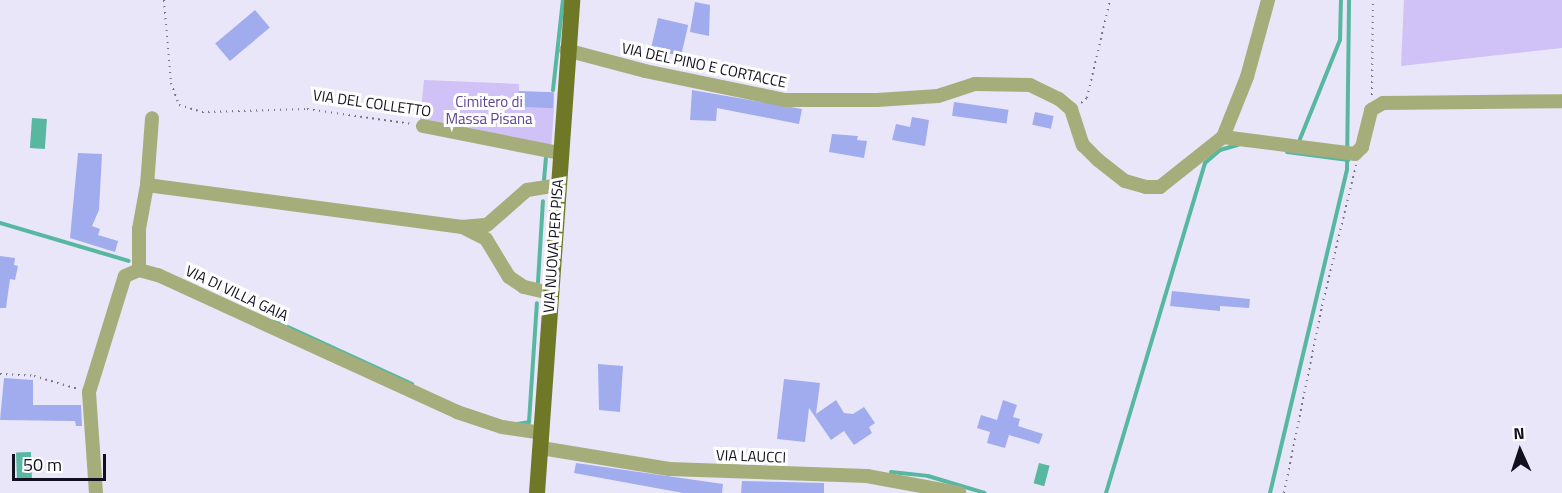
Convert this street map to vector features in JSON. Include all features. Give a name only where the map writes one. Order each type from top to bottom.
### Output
[{"type":"main road","name":"VIA NUOVA PER PISA","points":[[537,493],[566,50],[572,0]]},
{"type":"street","points":[[1071,109],[1083,145],[1125,181],[1146,187],[1160,187],[1223,137],[1247,76],[1268,0]]},
{"type":"street","name":"VIA DEL PINO E CORTACCE","points":[[566,50],[645,71],[785,100],[938,96],[975,84],[996,83],[1030,85],[1059,99],[1071,109]]},
{"type":"street","points":[[1223,137],[1353,153],[1371,110],[1383,103],[1562,101]]},
{"type":"street","points":[[96,493],[89,392],[125,276],[139,270],[139,229],[147,185],[152,118]]},
{"type":"street","name":"VIA DEL COLLETTO","points":[[423,126],[559,153]]},
{"type":"street","points":[[147,185],[462,227],[487,225],[527,190],[557,185]]},
{"type":"street","points":[[462,227],[486,240],[509,278],[524,287],[550,293]]},
{"type":"street","name":"VIA DI VILLA GAIA","points":[[139,270],[158,275],[473,418],[541,441]]},
{"type":"street","name":"VIA LAUCCI","points":[[541,441],[669,469],[867,476],[959,493]]},
{"type":"path","name":"VIA DEL COLLETTO","points":[[164,0],[171,83],[179,105],[202,112],[307,109],[423,126]]},
{"type":"path","points":[[1071,109],[1087,99],[1110,0]]},
{"type":"path","points":[[1371,110],[1373,0]]},
{"type":"path","points":[[1284,493],[1353,153]]},
{"type":"path","points":[[0,374],[34,376],[89,392]]},
{"type":"green space","points":[[1404,0],[1562,0],[1562,48],[1401,66]]},
{"type":"green space","name":"Cimitero di Massa Pisana","points":[[424,80],[519,84],[519,107],[554,108],[551,151],[420,120]]},
{"type":"shaded area","points":[[32,118],[47,119],[45,149],[30,148]]},
{"type":"shaded area","points":[[31,452],[32,479],[17,480],[16,453]]},
{"type":"shaded area","points":[[1039,463],[1050,466],[1044,486],[1034,483]]},
{"type":"building","points":[[695,2],[710,5],[709,36],[690,32]]},
{"type":"building","points":[[255,10],[270,28],[230,61],[215,43]]},
{"type":"building","points":[[658,18],[688,25],[681,56],[651,49]]},
{"type":"building","points":[[692,90],[802,109],[799,124],[717,108],[716,121],[690,120]]},
{"type":"building","points":[[519,91],[554,92],[553,108],[518,107]]},
{"type":"building","points":[[954,102],[1008,110],[1007,124],[952,116]]},
{"type":"building","points":[[1035,112],[1054,116],[1051,129],[1032,125]]},
{"type":"building","points":[[912,117],[929,120],[925,146],[892,140],[896,124],[910,127]]},
{"type":"building","points":[[832,134],[858,136],[857,140],[867,141],[864,158],[829,152]]},
{"type":"building","points":[[78,153],[102,154],[99,210],[92,226],[100,229],[98,235],[118,241],[115,252],[70,238]]},
{"type":"building","points":[[0,256],[15,258],[14,265],[18,266],[15,280],[10,279],[6,308],[0,308]]},
{"type":"building","points":[[1172,291],[1250,299],[1249,308],[1220,306],[1220,311],[1170,306]]},
{"type":"building","points":[[598,364],[623,366],[620,412],[599,410]]},
{"type":"building","points":[[4,378],[33,380],[33,405],[81,405],[82,426],[76,426],[75,421],[0,420]]},
{"type":"building","points":[[784,379],[820,383],[816,414],[836,400],[844,413],[853,414],[864,407],[875,423],[869,427],[872,433],[854,445],[844,431],[831,440],[809,408],[805,442],[777,439]]},
{"type":"building","points":[[1003,400],[1017,405],[1013,417],[1020,419],[1018,426],[1043,434],[1039,444],[1009,435],[1005,448],[987,443],[990,432],[977,428],[981,415],[997,420]]},
{"type":"building","points":[[576,463],[723,484],[722,493],[683,493],[574,473]]},
{"type":"building","points":[[742,481],[824,483],[824,493],[741,493]]},
{"type":"waterway","points":[[553,90],[563,0]]},
{"type":"waterway","points":[[1300,139],[1340,40],[1341,0]]},
{"type":"waterway","points":[[1270,493],[1347,169],[1349,0]]},
{"type":"waterway","points":[[1106,493],[1205,163],[1220,150],[1238,145]]},
{"type":"waterway","points":[[1287,152],[1348,160]]},
{"type":"waterway","points":[[544,180],[546,158]]},
{"type":"waterway","points":[[538,282],[543,201]]},
{"type":"waterway","points":[[0,223],[129,261]]},
{"type":"waterway","points":[[517,424],[529,422],[537,303]]},
{"type":"waterway","points":[[275,321],[412,384]]},
{"type":"waterway","points":[[891,472],[928,476],[985,493]]}]
